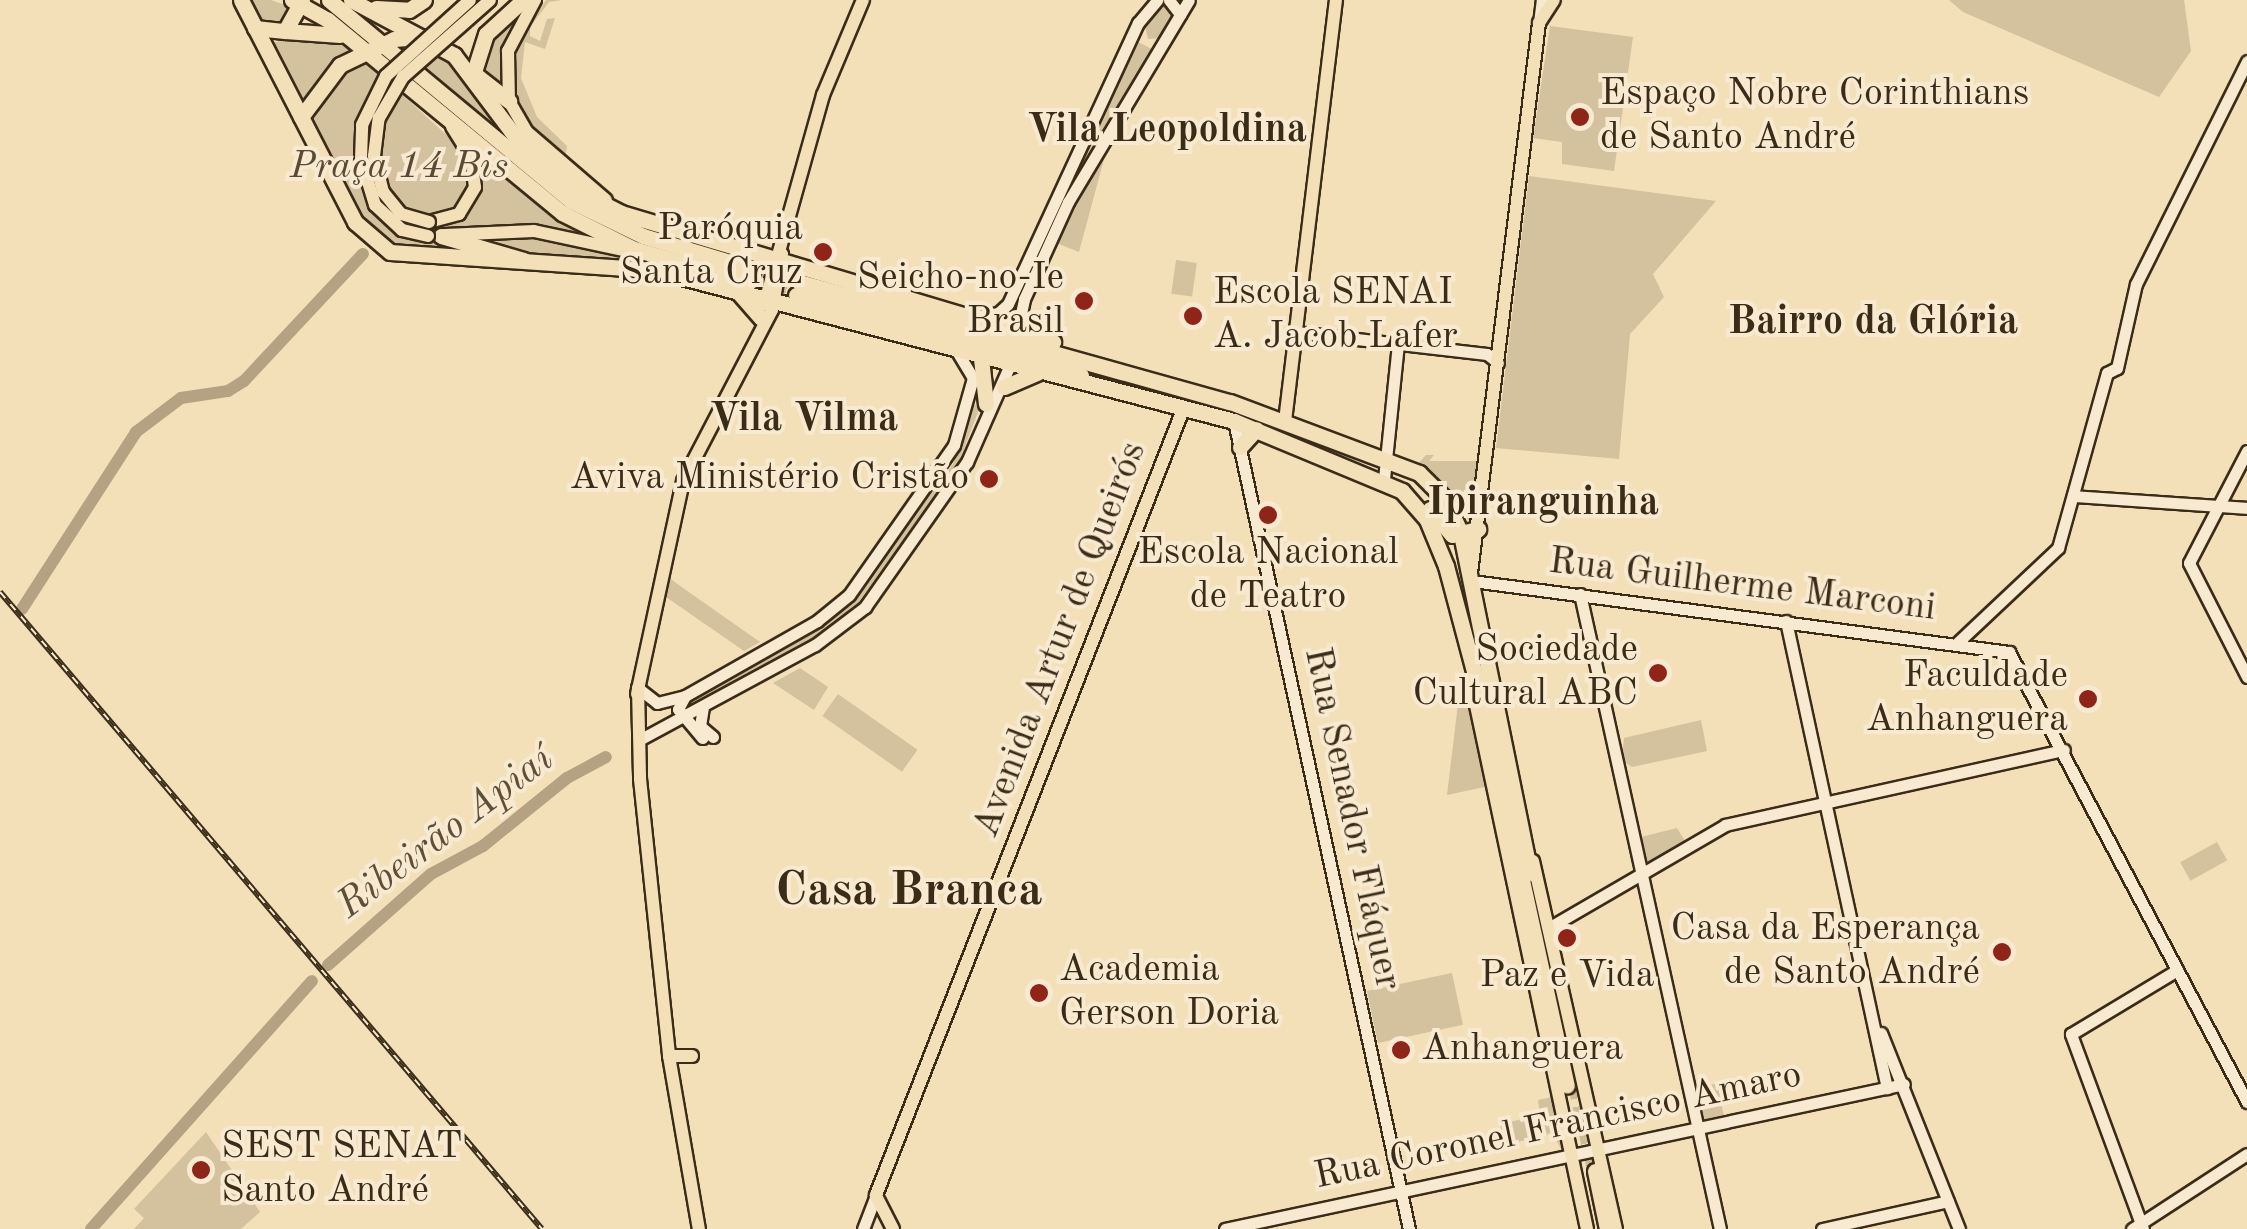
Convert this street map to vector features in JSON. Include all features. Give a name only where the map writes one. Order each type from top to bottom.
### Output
[{"type":"highway","points":[[241,0],[372,243],[398,254],[746,274],[780,261],[801,289],[956,350],[1014,347],[1094,363],[1285,421],[1384,457],[1432,484],[1461,534],[1523,824],[1571,1088]]},
{"type":"highway","points":[[329,0],[556,190],[643,236],[746,274]]},
{"type":"highway","points":[[356,3],[403,11],[424,0]]},
{"type":"highway","points":[[474,75],[486,34],[524,0]]},
{"type":"highway","points":[[285,31],[299,1],[553,206],[654,255],[746,274]]},
{"type":"highway","points":[[356,3],[425,38],[510,102]]},
{"type":"highway","points":[[256,28],[349,38]]},
{"type":"highway","points":[[301,117],[324,80],[365,52],[382,44],[425,38]]},
{"type":"highway","points":[[474,75],[556,190]]},
{"type":"highway","points":[[519,141],[586,195],[746,274],[770,300],[801,289],[968,322],[1014,347],[1110,388]]},
{"type":"highway","points":[[433,232],[558,266]]},
{"type":"highway","points":[[746,274],[761,318]]},
{"type":"highway","points":[[801,289],[980,351]]},
{"type":"highway","points":[[968,322],[980,351],[986,411]]},
{"type":"highway","points":[[1014,347],[1039,373]]},
{"type":"highway","points":[[1004,387],[1039,373],[1234,421],[1384,478],[1420,499],[1452,536],[1478,529]]},
{"type":"highway","points":[[1184,407],[1197,392]]},
{"type":"highway","points":[[1230,402],[1234,421]]},
{"type":"highway","points":[[1285,421],[1285,440]]},
{"type":"highway","points":[[1240,447],[1256,430]]},
{"type":"highway","points":[[1402,490],[1432,529],[1448,574],[1571,1088]]},
{"type":"highway","points":[[1438,520],[1459,575],[1471,578]]},
{"type":"highway","points":[[1598,1229],[1590,1172],[1607,1229]]},
{"type":"main road","points":[[470,0],[386,76],[362,125],[361,158],[375,205],[394,226],[433,232],[534,231],[654,255]]},
{"type":"main road","points":[[433,232],[401,214],[383,192],[374,156],[378,118],[403,77],[490,0]]},
{"type":"main road","points":[[535,0],[508,51],[510,102],[538,143],[638,220]]},
{"type":"main road","points":[[699,1229],[669,1056],[639,740],[638,688],[683,482],[758,336],[821,99],[863,0]]},
{"type":"main road","points":[[1285,421],[1336,0]]},
{"type":"main road","points":[[1471,578],[1492,358],[1500,342],[1538,22],[1554,0]]},
{"type":"main road","points":[[433,232],[459,214],[474,187],[471,157],[452,127]]},
{"type":"main road","points":[[758,336],[770,300]]},
{"type":"main road","name":"Avenida Artur de Queirós","points":[[876,1194],[1184,407]]},
{"type":"main road","points":[[1523,824],[1550,927],[1571,1088],[1572,1155],[1587,1229]]},
{"type":"main road","points":[[669,1056],[692,1056]]},
{"type":"main road","points":[[1571,1088],[1598,1150],[1616,1229]]},
{"type":"main road","points":[[876,1194],[893,1229]]},
{"type":"street","points":[[968,322],[992,315],[1008,304],[1137,29],[1157,0]]},
{"type":"street","points":[[1169,0],[1180,14]]},
{"type":"street","points":[[639,740],[825,639],[865,607],[962,471],[986,411],[1004,387],[1014,347],[1068,202],[1189,0]]},
{"type":"street","points":[[1538,22],[1542,0]]},
{"type":"street","points":[[1137,29],[1146,41],[1164,42]]},
{"type":"street","points":[[1956,644],[2052,558],[2136,284],[2247,61]]},
{"type":"street","points":[[1296,332],[1492,358]]},
{"type":"street","points":[[1384,478],[1398,344]]},
{"type":"street","points":[[638,688],[656,703],[685,696],[817,621],[849,595],[945,461],[967,405],[972,374],[956,350]]},
{"type":"street","points":[[967,405],[986,411]]},
{"type":"street","name":"Rua Senador Fláquer","points":[[1234,421],[1410,1229]]},
{"type":"street","points":[[2247,451],[2190,567],[2247,677]]},
{"type":"street","points":[[2073,496],[2247,508]]},
{"type":"street","name":"Rua Guilherme Marconi","points":[[1471,578],[2004,650],[2015,658],[2064,750]]},
{"type":"street","points":[[1580,594],[1720,1229]]},
{"type":"street","points":[[1786,620],[1887,1088]]},
{"type":"street","points":[[685,696],[678,707],[683,718],[707,738],[700,726],[703,707]]},
{"type":"street","points":[[1550,927],[1725,825],[2064,750],[2247,1102]]},
{"type":"street","points":[[2177,970],[2090,1020],[2072,1037],[2138,1227],[2247,1154]]},
{"type":"street","points":[[1874,1019],[1904,1084],[1959,1229]]},
{"type":"street","name":"Rua Coronel Francisco Amaro","points":[[1225,1229],[1904,1084]]},
{"type":"street","name":"Avenida Artur de Queirós","points":[[862,1229],[876,1194]]},
{"type":"street","points":[[1822,1229],[1948,1201]]},
{"type":"green space","points":[[248,0],[271,0],[296,9],[283,26],[259,21]]},
{"type":"green space","name":"Praça 14 Bis","points":[[546,0],[562,0],[549,2],[530,27],[530,36],[540,41],[547,19],[555,18],[545,49],[525,42],[521,78],[537,117],[567,146],[565,161],[531,129],[514,100],[513,53]]},
{"type":"green space","points":[[1949,0],[2184,0],[2191,51],[2159,97],[1963,12]]},
{"type":"green space","name":"Praça 14 Bis","points":[[527,3],[503,87],[550,163],[500,109],[480,70],[484,46]]},
{"type":"green space","points":[[1165,4],[1174,16],[1161,38],[1148,39],[1144,23]]},
{"type":"green space","name":"Espaço Nobre Corinthians de Santo André","points":[[1550,26],[1633,37],[1614,171],[1562,164],[1562,142],[1533,138]]},
{"type":"green space","name":"Praça 14 Bis","points":[[315,34],[340,40],[352,51],[323,74],[303,104],[271,43]]},
{"type":"green space","name":"Praça 14 Bis","points":[[408,40],[452,60],[522,153],[393,46]]},
{"type":"green space","points":[[1138,42],[1154,50],[1074,181],[1014,324],[996,318]]},
{"type":"green space","name":"Praça 14 Bis","points":[[364,60],[463,150],[470,183],[465,202],[429,226],[450,224],[470,209],[479,181],[477,156],[601,242],[491,227],[429,231],[429,240],[508,258],[401,250],[379,241],[354,209],[308,114],[338,73]]},
{"type":"green space","points":[[1107,148],[1079,252],[1054,242],[1085,182]]},
{"type":"green space","points":[[1529,176],[1716,201],[1653,274],[1664,297],[1630,334],[1619,459],[1496,448]]},
{"type":"green space","name":"Praça 14 Bis","points":[[512,232],[576,242],[663,268],[570,263],[481,238]]},
{"type":"green space","points":[[1176,260],[1197,263],[1192,297],[1171,294]]},
{"type":"green space","points":[[981,404],[957,467],[855,607],[820,635],[686,712],[682,703],[849,604],[953,464],[974,405]]},
{"type":"green space","points":[[1426,455],[1434,455],[1429,461],[1477,461],[1471,523],[1418,464]]},
{"type":"green space","points":[[670,578],[760,642],[744,651],[666,597]]},
{"type":"green space","points":[[800,668],[828,687],[814,710],[773,683]]},
{"type":"green space","points":[[1463,676],[1489,786],[1447,795],[1461,679]]},
{"type":"green space","points":[[838,694],[917,750],[902,772],[823,716]]},
{"type":"green space","points":[[1701,720],[1707,751],[1632,767],[1622,760],[1624,738]]},
{"type":"green space","points":[[1677,828],[1685,841],[1647,863],[1641,837]]},
{"type":"green space","points":[[2217,842],[2227,860],[2190,881],[2180,862]]},
{"type":"green space","points":[[1452,973],[1463,1025],[1378,1043],[1367,991]]},
{"type":"green space","points":[[1728,1081],[1733,1101],[1721,1104],[1724,1116],[1704,1120],[1696,1088]]},
{"type":"green space","points":[[1552,1097],[1562,1151],[1553,1134],[1504,1145],[1500,1124],[1540,1115],[1538,1100]]},
{"type":"green space","name":"SEST SENAT Santo André","points":[[206,1132],[260,1212],[241,1229],[134,1229],[144,1218],[134,1209]]},
{"type":"waterway","points":[[22,609],[136,432],[181,398],[228,391],[244,381],[363,254]]},
{"type":"waterway","name":"Ribeirão Apiaí","points":[[328,965],[431,874],[483,846],[567,778],[606,757]]},
{"type":"waterway","name":"Ribeirão Apiaí","points":[[91,1229],[312,981]]},
{"type":"tunnel","points":[[753,269],[799,282]]},
{"type":"tunnel","points":[[749,282],[796,295]]},
{"type":"tunnel","points":[[1575,1083],[1595,1171]]},
{"type":"railway","points":[[0,592],[542,1229]]},
{"type":"place","name":"Espaço Nobre Corinthians de Santo André","points":[[1580,117]]},
{"type":"place","name":"Paróquia Santa Cruz","points":[[823,252]]},
{"type":"place","name":"Seicho-no-Ie Brasil","points":[[1084,301]]},
{"type":"place","name":"Escola SENAI A. Jacob Lafer","points":[[1193,316]]},
{"type":"place","name":"Aviva Ministério Cristão","points":[[989,479]]},
{"type":"place","name":"Escola Nacional de Teatro","points":[[1268,515]]},
{"type":"place","name":"Sociedade Cultural ABC","points":[[1658,673]]},
{"type":"place","name":"Faculdade Anhanguera","points":[[2088,699]]},
{"type":"place","name":"Paz e Vida","points":[[1567,938]]},
{"type":"place","name":"Casa da Esperança de Santo André","points":[[2002,952]]},
{"type":"place","name":"Academia Gerson Doria","points":[[1039,993]]},
{"type":"place","name":"Anhanguera","points":[[1401,1050]]},
{"type":"place","name":"SEST SENAT Santo André","points":[[201,1170]]},
{"type":"district","name":"Vila Leopoldina","points":[[1167,131]]},
{"type":"district","name":"Bairro da Glória","points":[[1873,323]]},
{"type":"district","name":"Vila Vilma","points":[[804,420]]},
{"type":"district","name":"Ipiranguinha","points":[[1543,504]]},
{"type":"district","name":"Casa Branca","points":[[909,892]]}]
